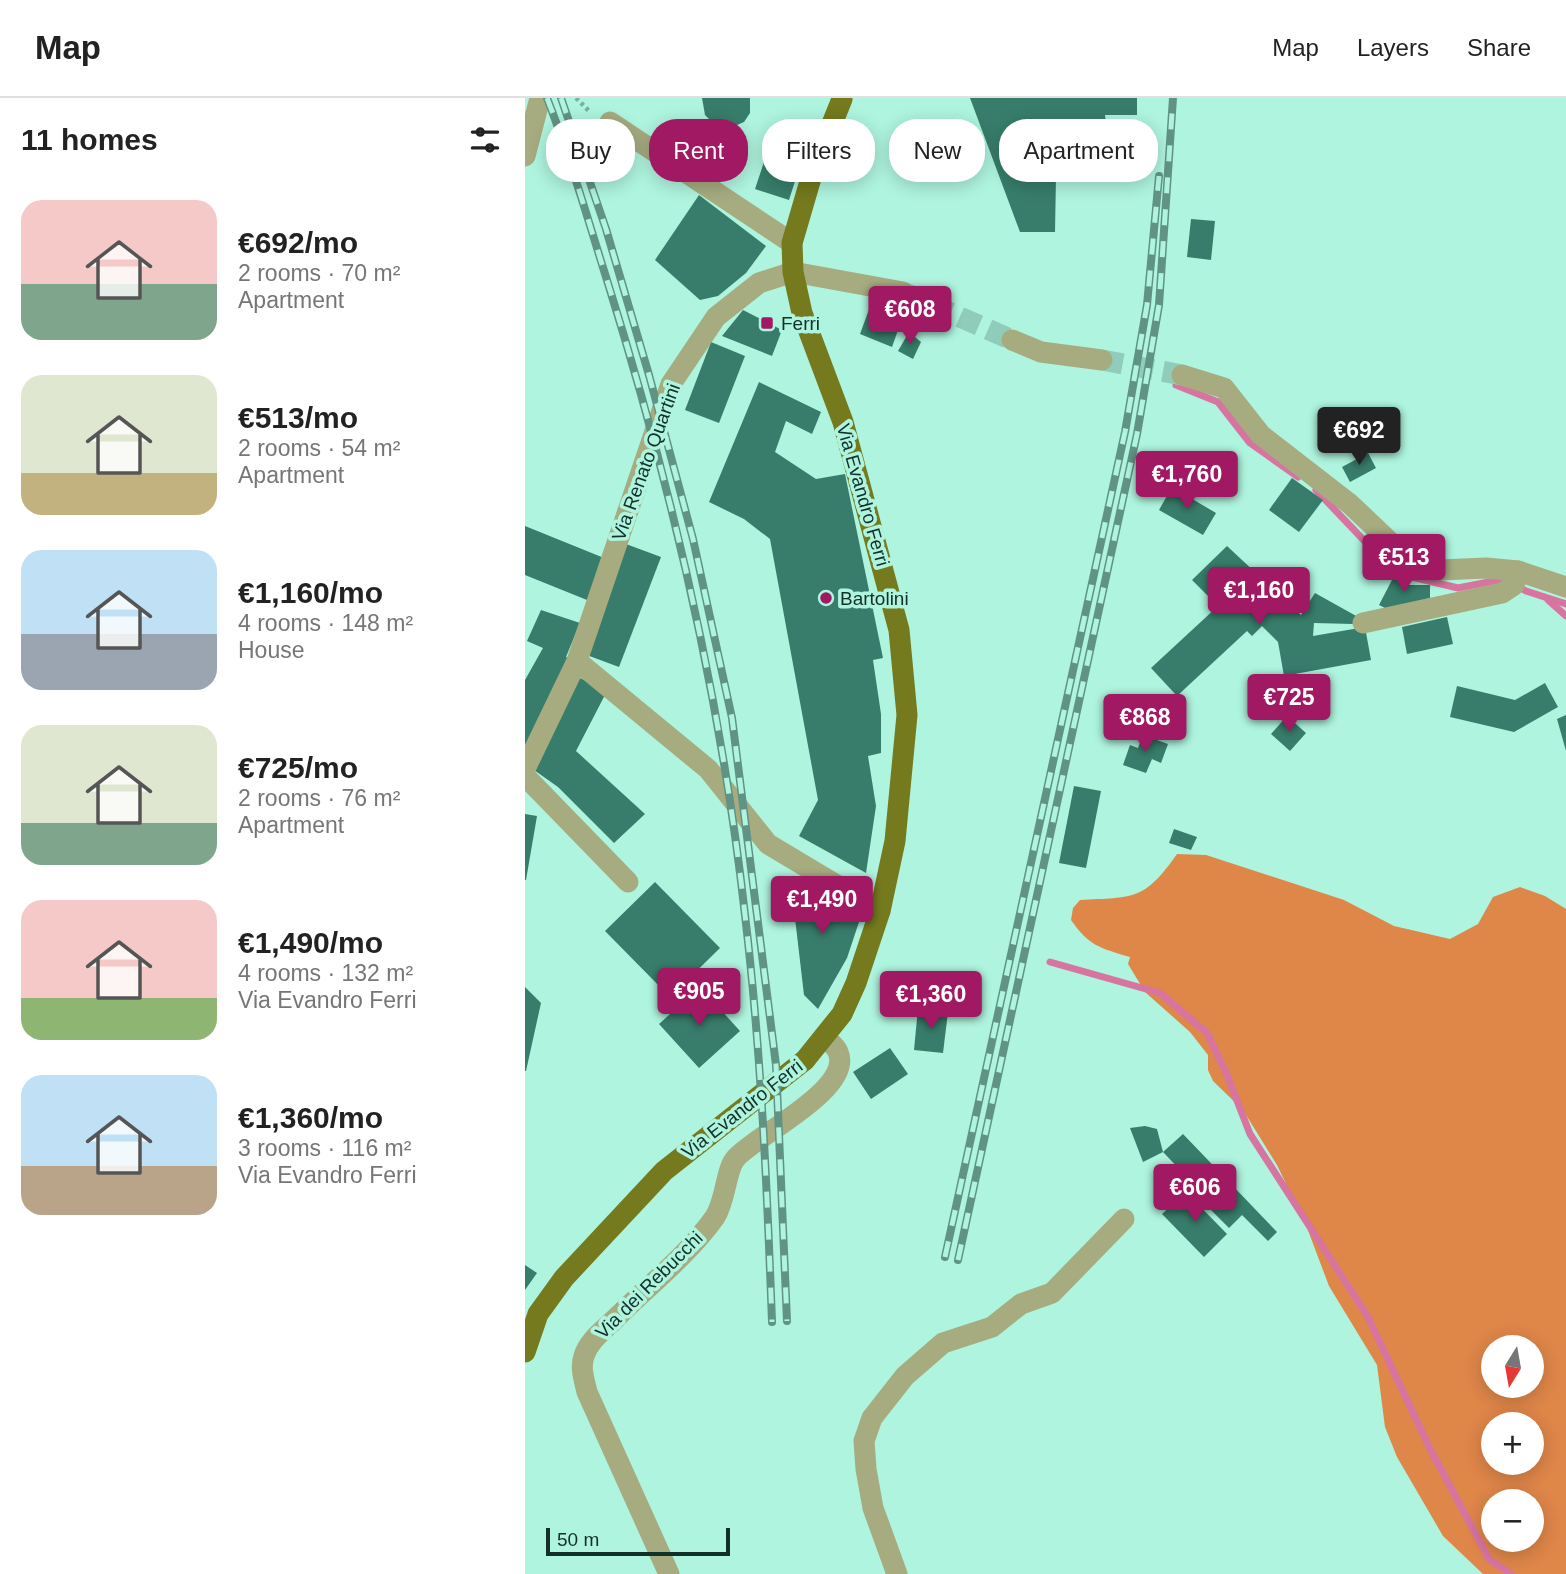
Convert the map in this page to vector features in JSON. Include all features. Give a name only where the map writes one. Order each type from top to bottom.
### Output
[{"type":"main road","name":"Via Evandro Ferri","points":[[525,1352],[538,1314],[564,1278],[664,1171],[805,1060],[824,1037],[842,1014],[856,983],[880,911],[895,841],[908,715],[899,630],[843,422],[801,313],[793,272],[792,243],[813,171],[842,99]]},
{"type":"street","points":[[525,156],[540,98]]},
{"type":"street","points":[[635,139],[792,243]]},
{"type":"street","points":[[793,272],[903,292]]},
{"type":"street","name":"Via Renato Quartini","points":[[525,769],[577,661],[671,384],[716,317],[759,283],[793,272]]},
{"type":"street","points":[[1012,340],[1041,352],[1101,360]]},
{"type":"street","points":[[1182,375],[1224,388],[1261,435],[1350,504],[1408,559],[1441,570],[1486,568],[1518,571],[1566,587]]},
{"type":"street","points":[[1363,623],[1502,593],[1514,585],[1518,571]]},
{"type":"street","points":[[577,661],[708,769],[768,844],[880,911]]},
{"type":"street","points":[[525,776],[628,882]]},
{"type":"street","name":"Via dei Rebucchi","points":[[669,1574],[587,1392],[583,1376],[584,1356],[598,1335],[704,1231],[725,1197],[735,1158],[814,1100],[830,1082],[836,1073],[838,1049],[824,1037]]},
{"type":"street","points":[[897,1574],[873,1508],[866,1469],[864,1441],[872,1418],[905,1376],[943,1343],[992,1326],[1021,1304],[1052,1293],[1124,1219]]},
{"type":"shaded area","points":[[1177,854],[1206,855],[1344,900],[1394,926],[1450,939],[1478,924],[1493,897],[1520,887],[1545,896],[1566,909],[1566,1574],[1483,1574],[1443,1536],[1397,1457],[1385,1427],[1377,1365],[1329,1286],[1306,1225],[1277,1165],[1243,1110],[1213,1081],[1208,1070],[1208,1055],[1190,1032],[1145,992],[1128,964],[1130,957],[1096,945],[1071,920],[1073,908],[1080,900],[1126,897],[1156,881]]},
{"type":"building","points":[[702,98],[750,98],[750,113],[746,119],[709,119],[705,115]]},
{"type":"building","points":[[970,98],[1137,98],[1137,115],[1105,115],[1106,119],[999,119],[999,176],[985,138],[985,119],[978,119]]},
{"type":"building","points":[[762,168],[762,182],[795,182],[789,200],[755,189]]},
{"type":"building","points":[[1001,182],[1056,182],[1055,232],[1020,232]]},
{"type":"building","points":[[699,195],[766,246],[746,273],[718,296],[700,300],[655,260]]},
{"type":"building","points":[[1191,219],[1215,221],[1211,260],[1187,257]]},
{"type":"building","points":[[871,304],[903,316],[892,347],[860,334]]},
{"type":"building","points":[[743,310],[782,330],[772,356],[722,336]]},
{"type":"building","points":[[909,332],[921,342],[913,359],[898,351]]},
{"type":"building","points":[[711,342],[745,356],[719,423],[685,410]]},
{"type":"building","name":"Bartolini","points":[[759,382],[821,412],[812,434],[786,421],[775,452],[816,479],[845,474],[883,658],[873,660],[881,714],[881,753],[868,756],[876,806],[866,873],[799,836],[818,800],[770,539],[744,519],[709,502]]},
{"type":"building","points":[[1368,453],[1376,468],[1350,482],[1342,467]]},
{"type":"building","points":[[1292,478],[1323,500],[1299,532],[1269,510]]},
{"type":"building","points":[[1172,487],[1216,513],[1203,535],[1159,510]]},
{"type":"building","points":[[525,526],[604,558],[587,600],[525,575]]},
{"type":"building","points":[[626,544],[661,557],[619,667],[584,654]]},
{"type":"building","points":[[1227,546],[1301,615],[1315,593],[1358,617],[1353,624],[1314,623],[1313,636],[1365,627],[1371,660],[1284,676],[1278,642],[1262,626],[1252,636],[1247,631],[1177,696],[1151,668],[1218,606],[1192,580]]},
{"type":"building","points":[[1393,578],[1410,585],[1430,585],[1430,598],[1387,609],[1379,605]]},
{"type":"building","points":[[541,610],[580,623],[566,657],[571,660],[525,748],[525,680],[543,648],[527,641]]},
{"type":"building","points":[[1447,617],[1453,644],[1407,654],[1402,627]]},
{"type":"building","points":[[578,677],[607,691],[576,751],[645,814],[614,843],[558,787],[534,770]]},
{"type":"building","points":[[1545,683],[1558,707],[1514,732],[1450,717],[1457,686],[1515,700]]},
{"type":"building","points":[[1566,715],[1566,751],[1557,719]]},
{"type":"building","points":[[1287,716],[1306,733],[1290,751],[1271,734]]},
{"type":"building","points":[[1143,735],[1168,744],[1161,763],[1152,759],[1146,773],[1123,765],[1130,745],[1138,748]]},
{"type":"building","points":[[1074,786],[1101,791],[1086,868],[1059,863]]},
{"type":"building","points":[[525,814],[537,816],[526,880],[525,880]]},
{"type":"building","points":[[1174,829],[1197,837],[1191,850],[1169,843]]},
{"type":"building","points":[[813,880],[863,910],[847,958],[818,1009],[804,995],[791,884]]},
{"type":"building","points":[[655,882],[720,948],[670,997],[605,931]]},
{"type":"building","points":[[525,987],[541,1003],[526,1071],[525,1071]]},
{"type":"building","points":[[700,987],[740,1031],[699,1068],[659,1024]]},
{"type":"building","points":[[918,1008],[948,1012],[943,1053],[914,1050]]},
{"type":"building","points":[[890,1048],[908,1074],[871,1099],[853,1072]]},
{"type":"building","points":[[1145,1126],[1157,1129],[1163,1152],[1143,1162],[1130,1128]]},
{"type":"building","points":[[1183,1134],[1277,1232],[1268,1241],[1242,1215],[1229,1228],[1208,1207],[1220,1195],[1194,1168],[1186,1176],[1163,1152]]},
{"type":"building","points":[[1186,1192],[1227,1234],[1204,1257],[1162,1214]]},
{"type":"building","points":[[525,1265],[537,1273],[525,1290]]},
{"type":"waterway","points":[[1176,385],[1218,402],[1250,443],[1298,477]]},
{"type":"waterway","points":[[1316,490],[1395,573],[1458,588],[1504,579],[1526,591],[1566,604]]},
{"type":"waterway","points":[[1548,600],[1566,616]]},
{"type":"waterway","points":[[1050,962],[1160,993],[1207,1033],[1250,1134],[1368,1317],[1430,1449],[1489,1559],[1511,1574]]},
{"type":"tunnel","points":[[903,292],[1012,340]]},
{"type":"tunnel","points":[[1102,360],[1182,375]]},
{"type":"railway","points":[[547,98],[630,355],[672,513],[708,673],[735,834],[751,966],[763,1118],[772,1322]]},
{"type":"railway","points":[[561,98],[606,229],[649,375],[693,539],[732,718],[776,1065],[787,1321]]},
{"type":"railway","points":[[958,1260],[1137,434],[1159,305],[1173,98]]},
{"type":"railway","points":[[945,1257],[1125,432],[1147,305],[1159,176]]},
{"type":"place","name":"Ferri","points":[[767,323]]},
{"type":"place","name":"Bartolini","points":[[826,598]]}]
